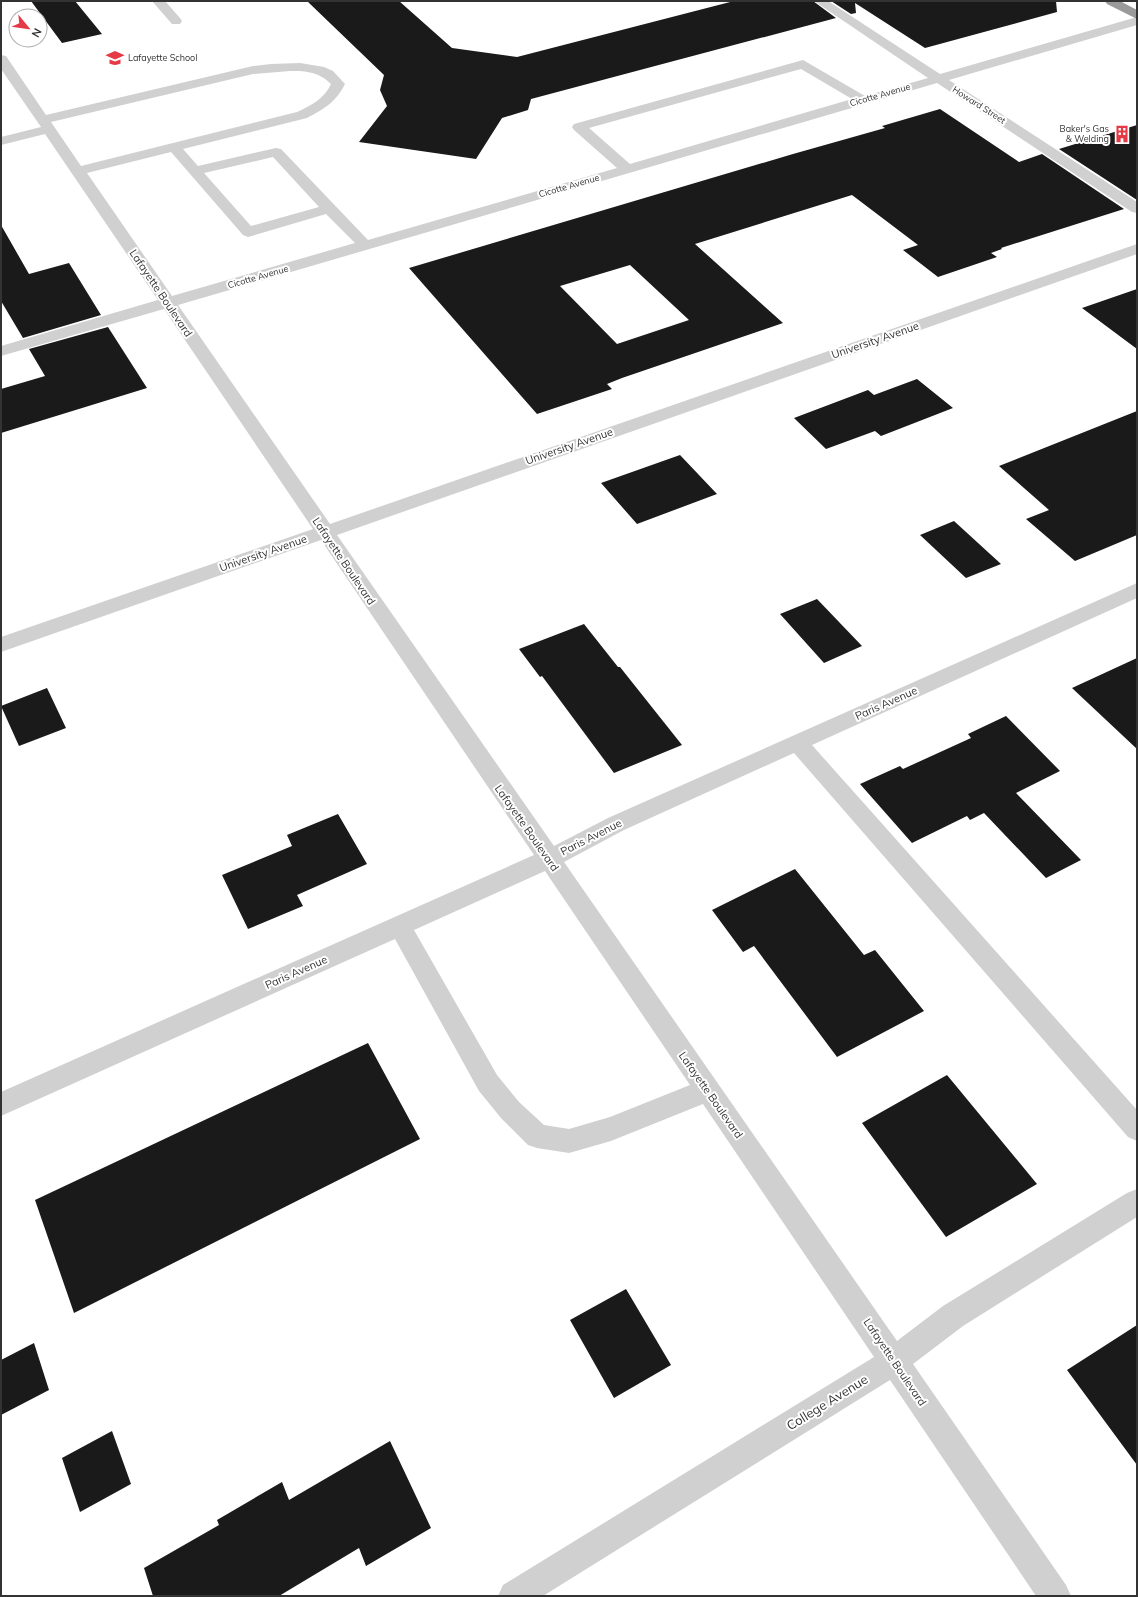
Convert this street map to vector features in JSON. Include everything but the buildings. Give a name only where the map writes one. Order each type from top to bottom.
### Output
[{"type":"highway","points":[[1111,1],[1137,15]]},
{"type":"street","points":[[158,1],[176,21]]},
{"type":"street","name":"Howard Street","points":[[820,1],[1137,209]]},
{"type":"street","name":"Cicotte Avenue","points":[[1,351],[939,79],[976,66],[1137,21]]},
{"type":"street","name":"Lafayette Boulevard","points":[[1,58],[167,303],[1055,1596]]},
{"type":"street","points":[[627,169],[578,127],[803,64],[863,100]]},
{"type":"street","points":[[1,141],[46,125],[260,70],[288,66],[313,69],[328,73],[338,84],[333,96],[323,105],[302,115],[172,146],[78,171]]},
{"type":"street","points":[[172,146],[248,232],[329,209]]},
{"type":"street","points":[[194,171],[276,152],[329,209],[366,245]]},
{"type":"street","name":"University Avenue","points":[[1,645],[1137,249]]},
{"type":"street","name":"Paris Avenue","points":[[1,1104],[549,859],[616,824],[1137,590]]},
{"type":"street","points":[[798,743],[1137,1130]]},
{"type":"street","points":[[400,926],[488,1083],[510,1110],[537,1136],[569,1141],[611,1129],[708,1090]]},
{"type":"street","name":"College Avenue","points":[[514,1596],[894,1360],[954,1316],[1137,1202]]},
{"type":"place","name":"Lafayette School","points":[[115,58]]},
{"type":"place","name":"Baker's Gas & Welding","points":[[1122,134]]}]
